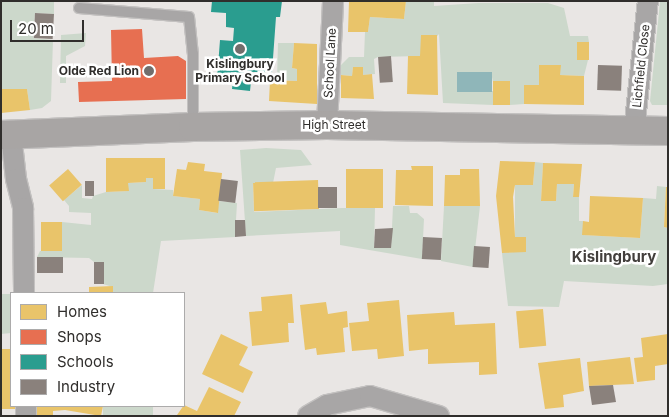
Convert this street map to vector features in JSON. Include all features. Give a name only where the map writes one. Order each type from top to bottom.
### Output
[{"type":"street","name":"School Lane","points":[[327,125],[333,1]]},
{"type":"street","name":"Lichfield Close","points":[[634,131],[648,1]]},
{"type":"street","name":"High Street","points":[[6,135],[193,127],[327,125],[668,131]]},
{"type":"street","points":[[6,135],[23,208],[24,292]]},
{"type":"street","points":[[308,416],[327,405],[370,396],[439,416]]},
{"type":"lane","points":[[79,8],[189,17],[193,54],[193,127]]},
{"type":"green space","points":[[1,1],[54,1],[54,14],[35,13],[33,38],[53,40],[51,101],[42,108],[30,110],[27,89],[1,89]]},
{"type":"green space","points":[[406,1],[434,1],[434,6],[478,3],[548,3],[564,8],[570,36],[588,36],[589,42],[577,42],[577,60],[588,60],[584,76],[560,75],[560,65],[539,85],[524,85],[524,104],[510,105],[510,82],[493,82],[491,72],[457,72],[457,92],[493,91],[493,105],[443,103],[439,34],[420,56],[378,57],[374,59],[375,74],[363,75],[363,67],[353,67],[352,76],[341,75],[341,65],[349,57],[364,57],[365,32],[368,32],[370,17],[404,19]]},
{"type":"green space","points":[[668,1],[668,105],[652,105],[650,101],[660,2]]},
{"type":"green space","points":[[86,33],[85,46],[66,56],[66,83],[60,83],[61,35]]},
{"type":"green space","points":[[278,43],[294,43],[292,68],[297,69],[297,81],[277,80]]},
{"type":"green space","points":[[266,148],[301,150],[312,165],[276,168],[273,183],[253,184],[254,212],[375,208],[374,248],[391,248],[393,206],[409,206],[410,213],[417,213],[424,219],[422,259],[340,245],[340,231],[246,236],[240,150]]},
{"type":"green space","points":[[535,162],[543,163],[541,201],[556,201],[557,184],[574,184],[573,197],[579,197],[579,221],[583,221],[583,235],[640,238],[643,198],[656,199],[657,186],[666,187],[664,227],[668,228],[668,284],[653,286],[564,281],[559,307],[508,306],[502,253],[526,251],[526,237],[515,237],[515,185],[533,185]]},
{"type":"green space","points":[[146,178],[153,178],[153,189],[173,190],[173,196],[200,199],[199,210],[217,213],[219,201],[237,203],[235,237],[161,241],[153,292],[113,292],[113,287],[103,284],[104,262],[94,262],[89,258],[37,257],[40,251],[61,251],[62,222],[91,225],[91,213],[69,212],[69,206],[64,200],[82,185],[82,198],[92,199],[93,196],[106,192],[128,191],[128,183],[146,182]]},
{"type":"green space","points":[[444,206],[480,206],[473,267],[441,261]]},
{"type":"green space","points":[[10,293],[10,333],[1,334],[1,294]]},
{"type":"green space","points":[[103,407],[153,407],[153,416],[103,416]]},
{"type":"water","points":[[457,72],[492,72],[492,92],[457,92]]},
{"type":"building: Homes","points":[[349,1],[406,1],[404,19],[370,17],[368,32],[348,32]]},
{"type":"building: Homes","points":[[421,35],[437,35],[438,95],[407,94],[408,56],[420,56]]},
{"type":"building: Homes","points":[[577,42],[589,42],[589,60],[577,60]]},
{"type":"building: Homes","points":[[294,43],[317,44],[317,104],[269,101],[270,80],[297,81],[297,69],[292,68]]},
{"type":"building: Homes","points":[[539,65],[561,65],[560,75],[584,76],[584,105],[524,104],[524,85],[539,85]]},
{"type":"building: Homes","points":[[353,67],[363,67],[363,75],[372,74],[374,99],[341,98],[341,75],[352,76]]},
{"type":"building: Homes","points":[[493,81],[510,81],[510,105],[493,105]]},
{"type":"building: Homes","points":[[1,89],[27,89],[30,110],[1,113]]},
{"type":"building: Homes","points":[[106,158],[165,158],[165,189],[153,189],[153,178],[146,178],[146,182],[128,183],[129,191],[106,192]]},
{"type":"building: Homes","points":[[500,161],[535,162],[533,185],[515,185],[513,197],[515,237],[526,237],[526,252],[502,253],[496,196]]},
{"type":"building: Homes","points":[[188,162],[205,164],[204,171],[222,173],[218,213],[199,210],[200,199],[173,196],[177,169],[186,170]]},
{"type":"building: Homes","points":[[543,163],[582,164],[579,197],[573,197],[574,184],[557,184],[556,201],[541,201]]},
{"type":"building: Homes","points":[[411,166],[433,166],[433,206],[395,205],[396,170],[412,170]]},
{"type":"building: Homes","points":[[68,169],[82,185],[63,201],[49,185]]},
{"type":"building: Homes","points":[[346,169],[383,169],[383,208],[346,208]]},
{"type":"building: Homes","points":[[460,169],[479,169],[480,206],[444,206],[445,175],[460,175]]},
{"type":"building: Homes","points":[[318,180],[319,209],[254,211],[253,182]]},
{"type":"building: Homes","points":[[666,187],[668,187],[668,228],[664,227]]},
{"type":"building: Homes","points":[[590,196],[643,198],[640,238],[582,235],[583,221],[589,222]]},
{"type":"building: Homes","points":[[41,222],[62,222],[62,251],[41,251]]},
{"type":"building: Homes","points":[[113,286],[113,292],[89,292],[89,287]]},
{"type":"building: Homes","points":[[292,294],[294,323],[288,323],[289,342],[252,346],[249,312],[262,311],[261,297]]},
{"type":"building: Homes","points":[[399,300],[404,356],[378,359],[377,349],[352,351],[349,323],[369,321],[367,303]]},
{"type":"building: Homes","points":[[326,302],[328,314],[347,311],[348,327],[343,328],[345,352],[317,355],[316,348],[305,350],[300,305]]},
{"type":"building: Homes","points":[[543,309],[546,346],[519,348],[516,311]]},
{"type":"building: Homes","points":[[454,312],[455,325],[495,323],[497,374],[479,375],[479,362],[428,364],[428,349],[409,351],[407,315]]},
{"type":"building: Homes","points":[[221,334],[248,347],[239,365],[253,372],[243,393],[202,374]]},
{"type":"building: Homes","points":[[668,334],[668,364],[655,366],[655,380],[637,382],[634,358],[643,357],[641,338]]},
{"type":"building: Homes","points":[[1,349],[10,349],[10,407],[15,407],[15,409],[1,409]]},
{"type":"building: Homes","points":[[630,357],[634,384],[589,386],[587,362]]},
{"type":"building: Homes","points":[[580,358],[584,391],[563,395],[564,407],[545,409],[538,363]]},
{"type":"building: Homes","points":[[209,387],[241,402],[234,416],[177,415],[185,405],[197,411]]},
{"type":"building: Homes","points":[[36,407],[103,407],[101,416],[65,410],[53,411],[53,416],[36,416]]},
{"type":"building: Shops","name":"Olde Red Lion","points":[[142,29],[144,58],[178,56],[186,61],[186,99],[79,102],[78,82],[112,81],[111,30]]},
{"type":"building: Schools","name":"Kislingbury Primary School","points":[[212,1],[282,1],[280,17],[276,17],[272,72],[252,72],[250,91],[232,89],[233,81],[217,79],[220,40],[233,41],[234,28],[226,27],[226,13],[211,12]]},
{"type":"building: Industry","points":[[35,13],[54,14],[53,39],[34,38]]},
{"type":"building: Industry","points":[[391,56],[393,82],[380,83],[378,57]]},
{"type":"building: Industry","points":[[598,65],[622,66],[621,91],[597,90]]},
{"type":"building: Industry","points":[[221,179],[238,181],[235,203],[218,201]]},
{"type":"building: Industry","points":[[85,181],[94,181],[94,196],[85,196]]},
{"type":"building: Industry","points":[[318,187],[337,187],[337,208],[318,208]]},
{"type":"building: Industry","points":[[235,220],[245,220],[246,236],[235,237]]},
{"type":"building: Industry","points":[[393,228],[391,248],[374,248],[375,229]]},
{"type":"building: Industry","points":[[423,237],[442,238],[441,260],[422,259]]},
{"type":"building: Industry","points":[[474,246],[490,247],[488,268],[473,267]]},
{"type":"building: Industry","points":[[37,257],[63,257],[63,273],[37,273]]},
{"type":"building: Industry","points":[[94,262],[104,262],[104,284],[94,284]]},
{"type":"building: Industry","points":[[613,385],[616,402],[592,405],[589,386]]},
{"type":"place","name":"Kislingbury Primary School","points":[[240,49]]},
{"type":"place","name":"Olde Red Lion","points":[[149,71]]},
{"type":"district","name":"Kislingbury","points":[[614,257]]}]
